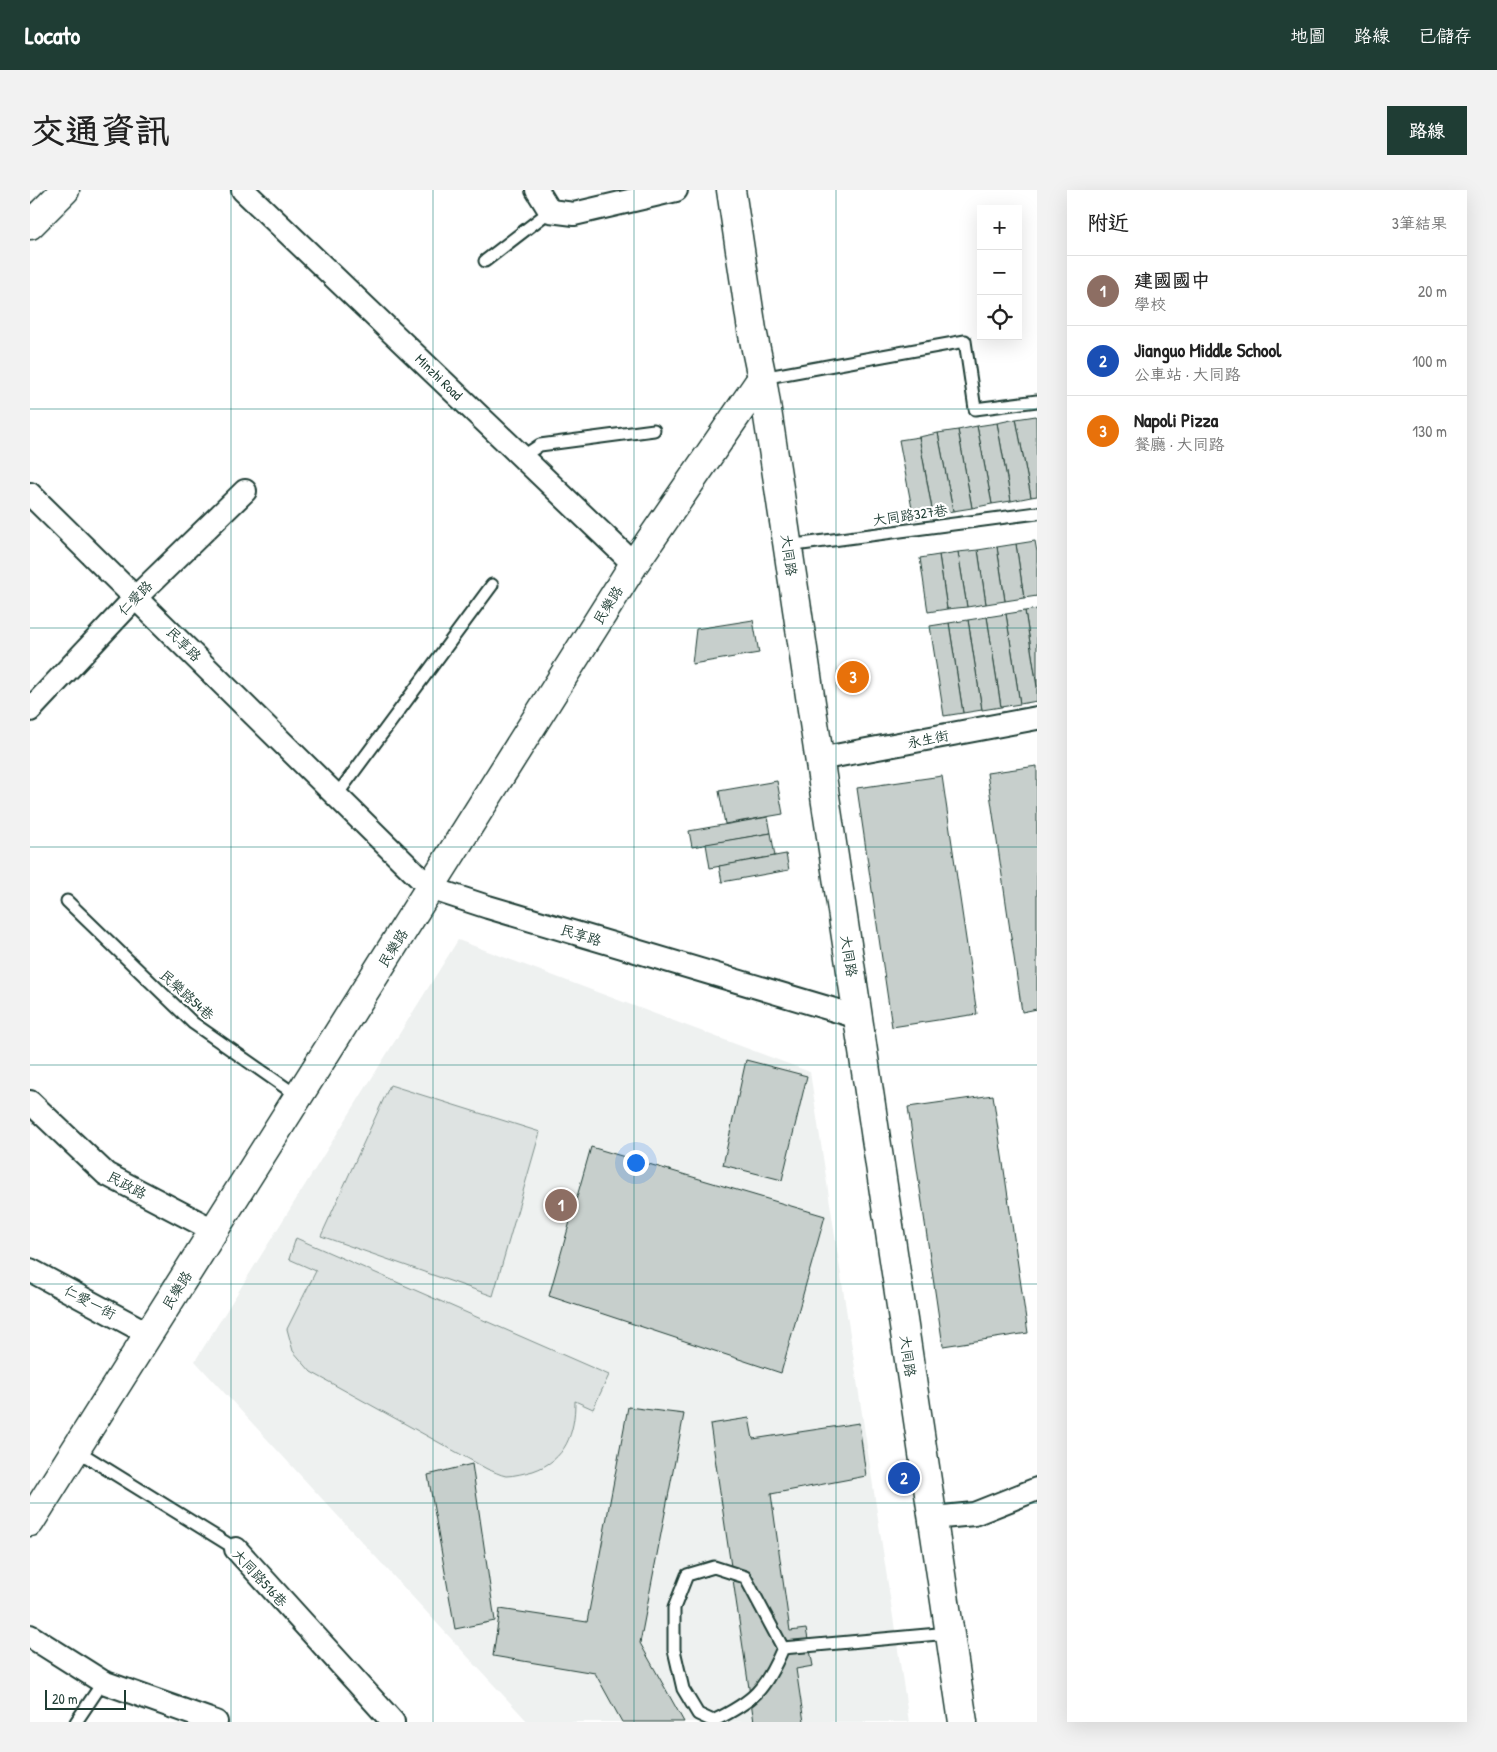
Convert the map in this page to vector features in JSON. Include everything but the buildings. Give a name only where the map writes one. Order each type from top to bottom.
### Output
[{"type":"main road","points":[[30,225],[65,190]]},
{"type":"main road","name":"大同路","points":[[731,190],[788,546],[963,1722]]},
{"type":"main road","name":"民樂路","points":[[30,1522],[634,564],[762,378]]},
{"type":"street","name":"Minzhi Road","points":[[243,190],[634,564]]},
{"type":"street","points":[[537,190],[550,211],[574,214],[676,190]]},
{"type":"street","name":"仁愛路","points":[[30,710],[136,597],[245,491]]},
{"type":"street","name":"民享路","points":[[30,494],[430,888],[858,1017]]},
{"type":"street","name":"永生街","points":[[819,759],[1037,718]]},
{"type":"street","name":"民政路","points":[[30,1102],[106,1174],[215,1231]]},
{"type":"street","name":"仁愛一街","points":[[30,1270],[149,1334]]},
{"type":"street","points":[[932,1518],[974,1514],[1037,1488]]},
{"type":"street","name":"大同路516巷","points":[[236,1549],[393,1722]]},
{"type":"street","points":[[30,1636],[103,1682],[216,1722]]},
{"type":"lane","points":[[485,261],[550,211]]},
{"type":"lane","points":[[762,378],[965,341],[975,409],[1037,401]]},
{"type":"lane","points":[[522,457],[540,445],[654,430]]},
{"type":"lane","name":"大同路327巷","points":[[788,546],[1037,513]]},
{"type":"lane","points":[[336,796],[492,585]]},
{"type":"lane","name":"民樂路54巷","points":[[67,901],[193,1023],[299,1097]]},
{"type":"lane","name":"大同路516巷","points":[[76,1450],[236,1549]]},
{"type":"lane","points":[[714,1567],[745,1577],[783,1648],[766,1682],[753,1698],[714,1721],[698,1714],[683,1689],[674,1650],[674,1608],[687,1575],[714,1567]]},
{"type":"lane","points":[[783,1648],[950,1633]]},
{"type":"lane","points":[[76,1722],[103,1682]]},
{"type":"shaded area","points":[[458,940],[810,1072],[909,1722],[528,1722],[195,1361]]},
{"type":"shaded area","points":[[390,1085],[540,1132],[493,1296],[321,1236]]},
{"type":"shaded area","points":[[296,1238],[609,1375],[593,1409],[575,1401],[573,1424],[561,1452],[553,1460],[533,1471],[506,1476],[487,1469],[311,1372],[293,1351],[287,1329],[316,1271],[289,1259]]},
{"type":"place","name":"Napoli Pizza","points":[[853,677]]},
{"type":"place","name":"建國國中","points":[[561,1205]]},
{"type":"place","name":"Jianguo Middle School","points":[[904,1478]]}]
